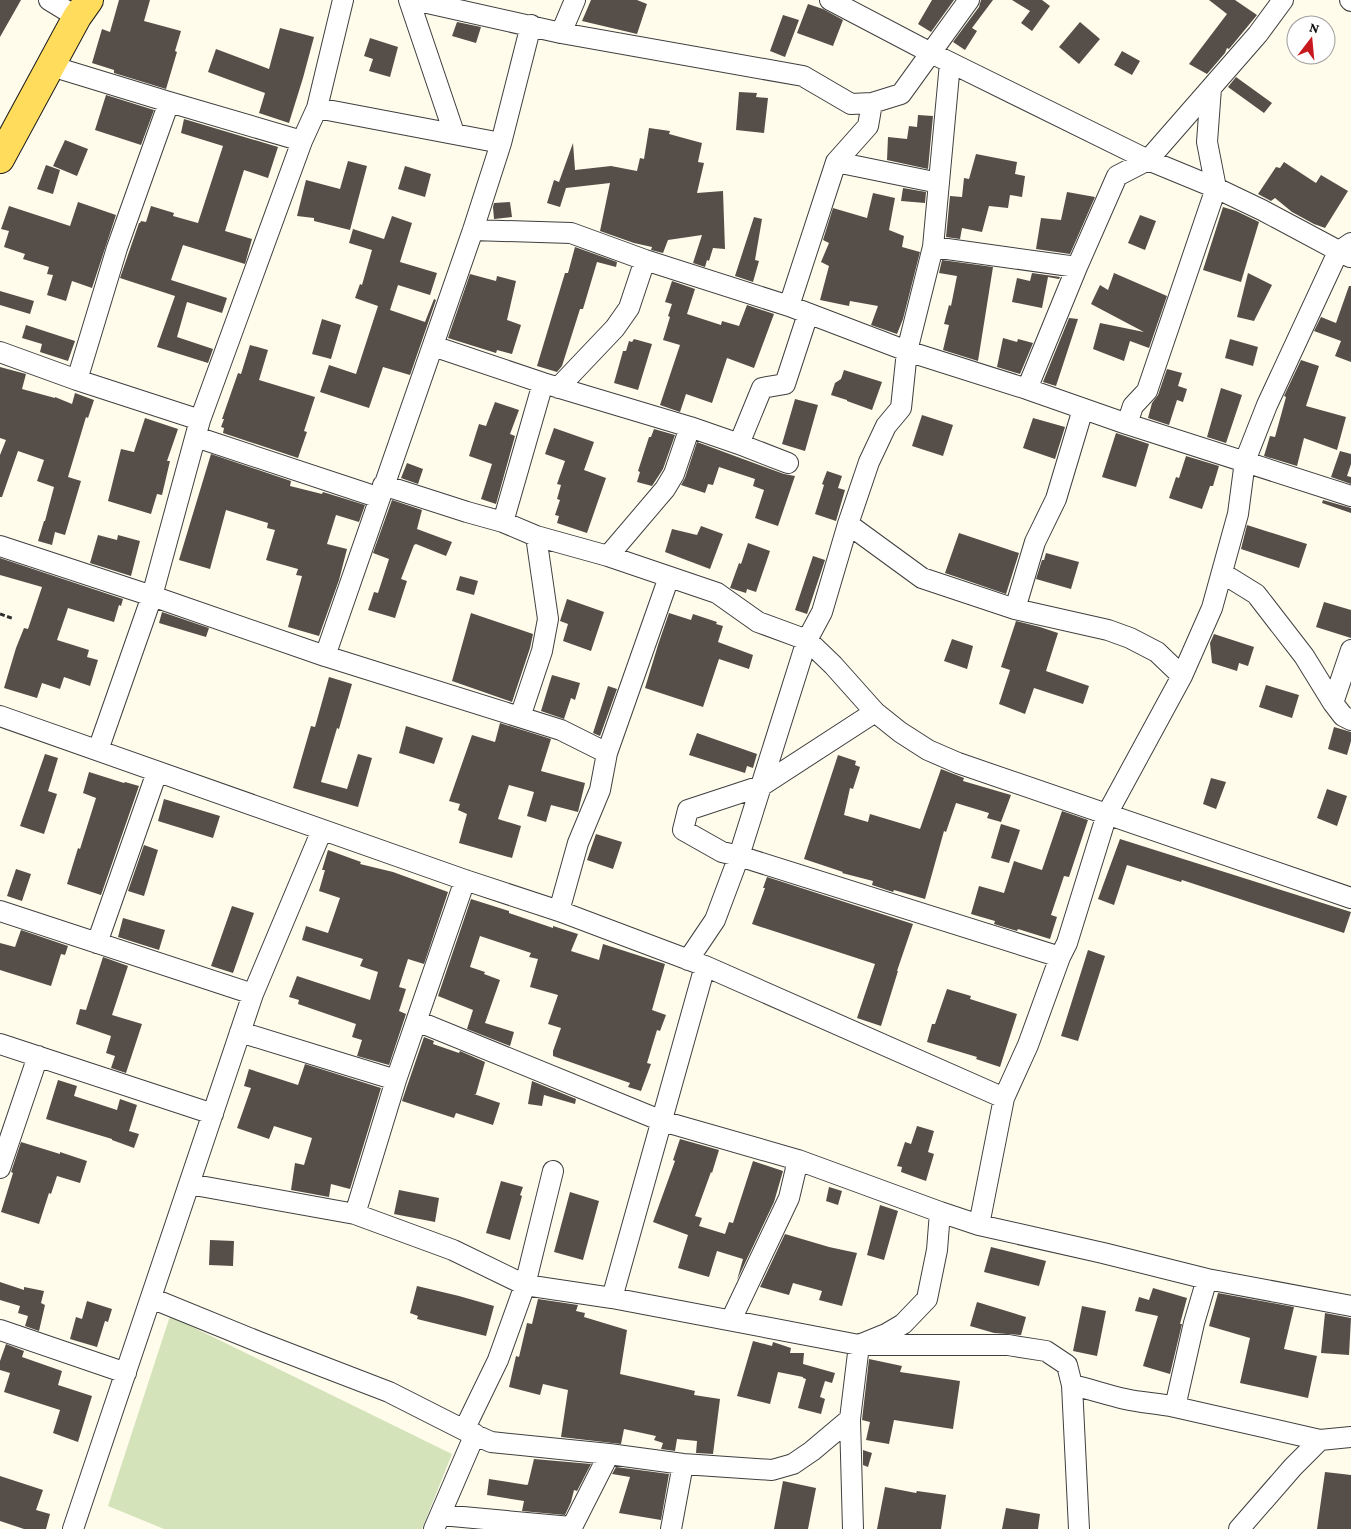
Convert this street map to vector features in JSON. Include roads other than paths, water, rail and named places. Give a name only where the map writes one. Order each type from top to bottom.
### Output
[{"type":"main road","points":[[0,159],[83,9]]},
{"type":"street","points":[[49,0],[83,9]]},
{"type":"street","points":[[98,750],[152,596],[198,428],[302,141],[317,108],[343,0]]},
{"type":"street","points":[[409,0],[454,133]]},
{"type":"street","points":[[414,0],[445,3],[560,33],[802,76],[851,104],[872,103],[901,94],[968,0]]},
{"type":"street","points":[[560,33],[575,0]]},
{"type":"street","points":[[830,0],[931,53],[1148,160],[1216,188],[1347,251],[1267,404],[1245,462],[1238,514],[1212,608],[1182,676],[1107,814],[1067,943],[1060,957],[1028,1045],[1004,1098],[979,1225]]},
{"type":"street","points":[[1027,389],[1117,176],[1148,160],[1258,34],[1283,0]]},
{"type":"street","points":[[325,656],[473,230],[501,142],[531,25]]},
{"type":"street","points":[[612,1298],[662,1121],[696,963],[715,920],[739,856],[807,640],[822,612],[848,524],[869,462],[886,426],[901,408],[907,351],[933,247],[950,62]]},
{"type":"street","points":[[50,66],[302,141]]},
{"type":"street","points":[[1127,424],[1133,406],[1148,391],[1216,188],[1207,142],[1211,88]]},
{"type":"street","points":[[77,380],[117,248],[169,102]]},
{"type":"street","points":[[789,306],[836,162],[868,126],[872,103]]},
{"type":"street","points":[[317,108],[501,142]]},
{"type":"street","points":[[836,162],[939,184]]},
{"type":"street","points":[[473,230],[571,233],[646,260],[789,306],[907,351],[1351,496]]},
{"type":"street","points":[[933,247],[1077,267]]},
{"type":"street","points":[[503,522],[551,385],[615,328],[629,308],[646,260]]},
{"type":"street","points":[[739,444],[762,388],[785,384],[808,314]]},
{"type":"street","points":[[433,346],[551,385],[690,427],[788,463]]},
{"type":"street","points":[[0,352],[198,428],[382,491],[503,522],[536,536],[608,556],[717,593],[758,622],[807,640],[833,665],[875,712],[900,732],[928,750],[958,763],[1351,898]]},
{"type":"street","points":[[1015,609],[1035,542],[1056,499],[1083,408]]},
{"type":"street","points":[[608,556],[665,489],[674,474],[690,427]]},
{"type":"street","points":[[848,524],[922,578],[1015,609],[1108,630],[1130,638],[1156,652],[1182,676]]},
{"type":"street","points":[[520,717],[542,651],[548,618],[536,536]]},
{"type":"street","points":[[0,546],[325,656],[561,730],[607,753]]},
{"type":"street","points":[[1222,573],[1256,594],[1304,656],[1333,703],[1343,716],[1351,720]]},
{"type":"street","points":[[559,911],[578,843],[600,790],[607,753],[669,577]]},
{"type":"street","points":[[1333,703],[1351,650]]},
{"type":"street","points":[[875,712],[761,786],[688,810],[683,830],[722,852],[1060,957]]},
{"type":"street","points":[[0,716],[465,880],[559,911],[696,963],[1004,1098]]},
{"type":"street","points":[[97,943],[157,772]]},
{"type":"street","points":[[73,1529],[253,994],[322,830]]},
{"type":"street","points":[[355,1214],[396,1080],[465,880]]},
{"type":"street","points":[[0,911],[253,994]]},
{"type":"street","points":[[417,1021],[662,1121],[798,1160],[979,1225],[1207,1279],[1351,1306]]},
{"type":"street","points":[[240,1032],[396,1080]]},
{"type":"street","points":[[0,1044],[214,1114]]},
{"type":"street","points":[[0,1168],[38,1056]]},
{"type":"street","points":[[731,1320],[789,1198],[798,1160]]},
{"type":"street","points":[[553,1171],[525,1285],[437,1522],[571,1528],[609,1454]]},
{"type":"street","points":[[190,1184],[355,1214],[453,1250],[525,1285],[612,1298],[859,1345],[1008,1346],[1046,1351],[1067,1365],[1072,1385],[1079,1529]]},
{"type":"street","points":[[859,1345],[886,1334],[902,1324],[927,1299],[937,1250],[940,1212]]},
{"type":"street","points":[[1175,1407],[1194,1323],[1207,1279]]},
{"type":"street","points":[[151,1298],[390,1392],[491,1442],[609,1454],[683,1464],[772,1470],[792,1464],[812,1451],[850,1419]]},
{"type":"street","points":[[0,1330],[126,1373]]},
{"type":"street","points":[[853,1529],[850,1419],[859,1345]]},
{"type":"street","points":[[1072,1385],[1140,1402],[1158,1403],[1320,1440],[1351,1437]]},
{"type":"street","points":[[1239,1529],[1320,1440]]},
{"type":"street","points":[[671,1529],[683,1464]]}]
